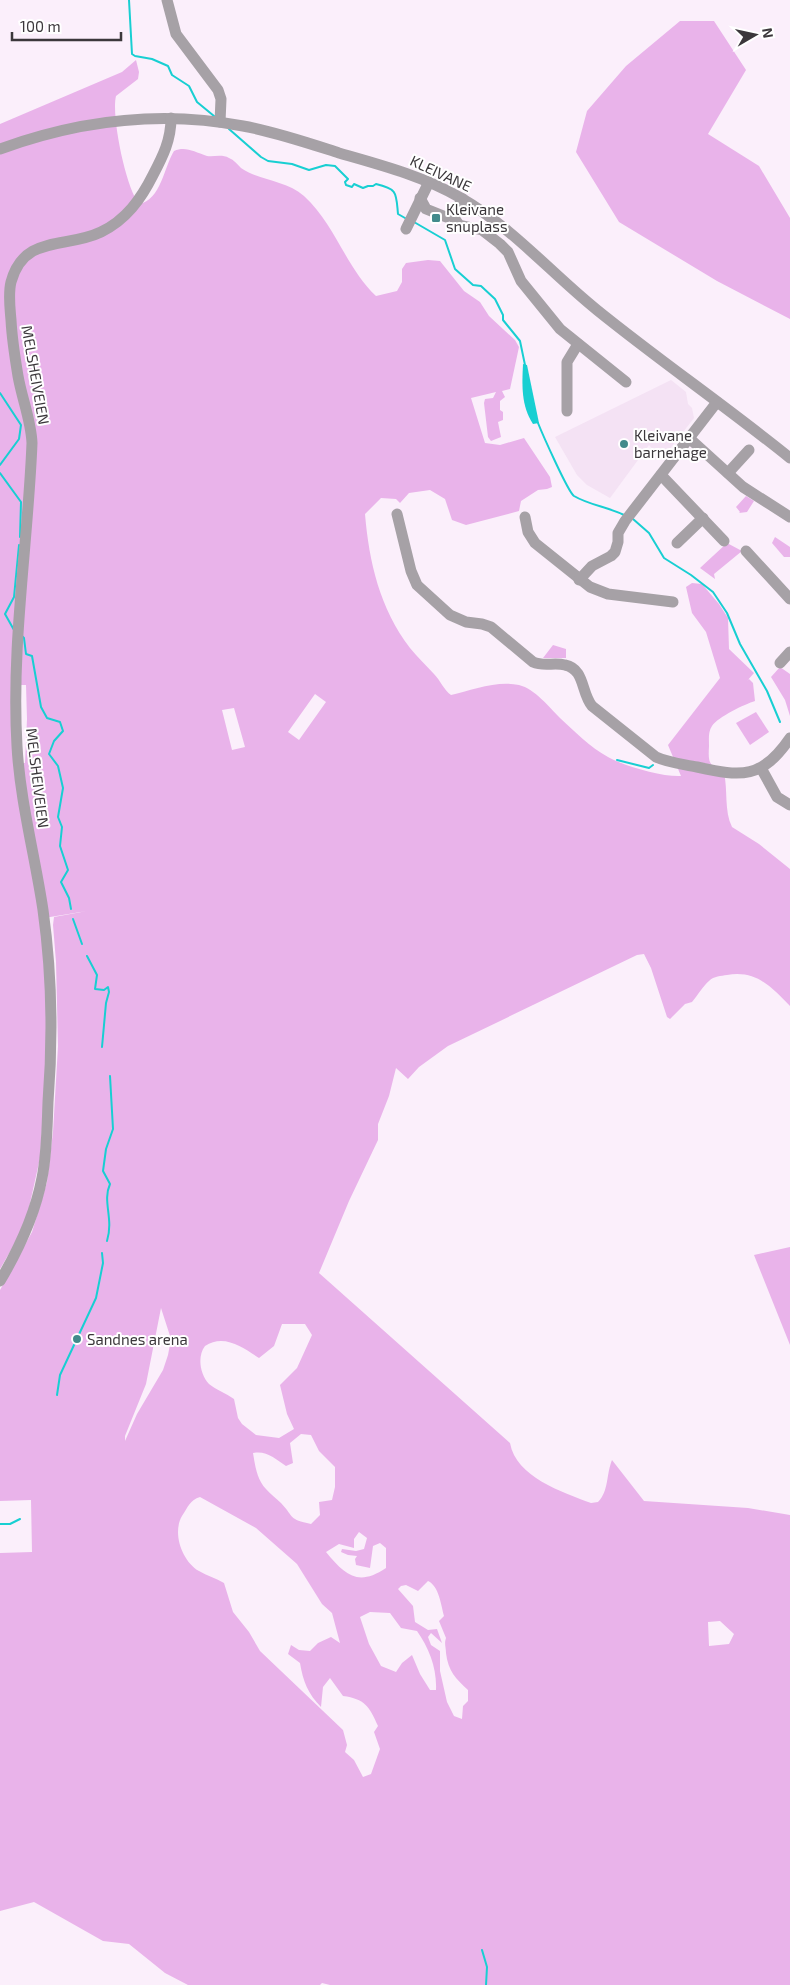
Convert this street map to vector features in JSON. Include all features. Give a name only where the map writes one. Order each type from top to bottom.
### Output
[{"type":"street","points":[[167,0],[176,34],[218,90],[221,99],[220,122]]},
{"type":"street","name":"KLEIVANE","points":[[0,149],[44,134],[85,124],[132,119],[170,118],[220,122],[268,132],[391,168],[429,182],[463,199],[501,224],[595,308],[790,458]]},
{"type":"street","name":"MELSHEIVEIEN","points":[[0,1281],[24,1236],[42,1180],[46,1155],[52,1043],[52,1012],[47,942],[17,754],[16,682],[18,633],[32,443],[31,428],[18,375],[9,297],[12,280],[19,264],[31,251],[44,245],[82,239],[100,232],[117,222],[132,209],[145,191],[163,154],[170,134],[170,118]]},
{"type":"street","points":[[406,230],[429,182]]},
{"type":"street","points":[[420,198],[428,211],[446,217],[452,215],[463,199]]},
{"type":"street","points":[[452,215],[459,224],[482,230],[504,248],[521,281],[560,329],[626,382]]},
{"type":"street","points":[[567,412],[567,362],[578,344]]},
{"type":"street","points":[[579,580],[592,566],[615,552],[620,528],[717,402]]},
{"type":"street","points":[[689,438],[753,495],[788,512]]},
{"type":"street","points":[[728,473],[749,450]]},
{"type":"street","points":[[661,475],[724,541]]},
{"type":"street","points":[[397,514],[410,571],[415,582],[450,615],[466,622],[491,627],[533,662],[540,665],[566,665],[573,668],[579,674],[587,699],[592,706],[656,757],[665,761],[729,774],[747,772],[761,768],[777,756],[790,738]]},
{"type":"street","points":[[525,516],[528,532],[535,544],[579,580],[594,589],[608,594],[674,602]]},
{"type":"street","points":[[678,543],[703,518]]},
{"type":"street","points":[[746,551],[790,599]]},
{"type":"street","points":[[780,663],[790,652]]},
{"type":"street","points":[[761,768],[777,797],[790,806]]},
{"type":"shaded area","points":[[680,21],[714,21],[746,70],[708,134],[759,166],[790,218],[790,319],[717,281],[619,222],[576,152],[587,111],[626,66]]},
{"type":"shaded area","points":[[136,60],[139,72],[138,79],[116,96],[115,106],[121,152],[129,183],[139,204],[146,201],[157,190],[174,151],[186,149],[207,156],[226,157],[256,176],[289,187],[304,196],[315,207],[356,272],[376,296],[397,291],[402,282],[402,269],[406,263],[428,260],[440,261],[464,291],[480,302],[489,316],[515,340],[519,347],[510,389],[502,391],[505,397],[500,401],[500,410],[503,412],[503,420],[498,422],[501,437],[491,441],[488,437],[484,403],[485,399],[493,398],[496,392],[471,398],[485,443],[500,445],[524,438],[550,477],[552,487],[538,490],[521,501],[519,511],[466,525],[452,520],[445,499],[430,490],[409,493],[400,503],[396,499],[381,498],[365,514],[373,567],[391,617],[410,648],[451,695],[476,688],[502,684],[525,687],[536,694],[583,739],[608,757],[643,770],[664,775],[681,776],[668,745],[720,678],[706,632],[692,613],[686,587],[692,583],[702,584],[719,604],[728,618],[729,649],[754,673],[747,681],[749,679],[753,683],[755,701],[715,722],[709,736],[709,760],[712,765],[724,773],[728,814],[732,827],[759,844],[790,869],[790,1006],[770,987],[755,978],[738,974],[727,975],[711,979],[692,1002],[685,1004],[670,1019],[667,1017],[651,968],[644,954],[637,955],[448,1046],[419,1067],[408,1079],[396,1068],[389,1096],[378,1124],[378,1140],[349,1201],[319,1273],[510,1443],[514,1455],[521,1465],[542,1482],[591,1503],[598,1502],[606,1488],[612,1460],[644,1501],[748,1508],[790,1515],[790,1985],[330,1985],[322,1983],[320,1985],[188,1985],[165,1973],[129,1944],[103,1941],[34,1902],[0,1911],[0,1553],[32,1552],[31,1500],[0,1501],[0,1290],[32,1232],[47,1182],[53,1132],[58,1046],[54,917],[87,911],[44,918],[50,1010],[40,1158],[25,1226],[0,1269],[0,124],[122,72]],"holes":[[[19,685],[26,685],[25,763],[22,763]],[[315,694],[326,702],[299,740],[288,732]],[[234,708],[245,747],[232,750],[222,710]],[[161,1308],[171,1339],[168,1355],[163,1370],[137,1414],[125,1441],[125,1436],[146,1384]],[[282,1324],[305,1324],[312,1335],[297,1368],[280,1385],[287,1414],[294,1429],[279,1438],[256,1435],[242,1424],[238,1418],[234,1399],[209,1384],[203,1376],[200,1360],[205,1346],[219,1341],[226,1341],[240,1346],[259,1358],[274,1346]],[[301,1434],[311,1435],[319,1451],[335,1467],[335,1487],[332,1500],[319,1502],[320,1515],[311,1524],[299,1521],[293,1517],[269,1493],[260,1481],[253,1453],[267,1454],[286,1466],[293,1463],[290,1443]],[[200,1497],[256,1528],[297,1564],[322,1604],[332,1613],[340,1643],[331,1637],[318,1643],[310,1651],[299,1650],[291,1645],[288,1654],[300,1663],[307,1687],[321,1707],[323,1687],[330,1678],[343,1696],[356,1699],[372,1713],[378,1726],[374,1732],[380,1749],[371,1774],[363,1777],[354,1760],[345,1752],[347,1745],[343,1730],[260,1651],[249,1632],[233,1612],[224,1583],[199,1571],[188,1561],[180,1546],[178,1530],[182,1516],[194,1500]],[[359,1532],[367,1538],[364,1549],[356,1551],[342,1549],[341,1552],[357,1556],[355,1559],[356,1565],[370,1568],[373,1546],[380,1543],[386,1548],[386,1568],[367,1577],[353,1576],[339,1567],[326,1552],[339,1544],[354,1548],[354,1539]],[[428,1581],[432,1583],[437,1591],[444,1616],[439,1621],[446,1638],[447,1659],[456,1678],[468,1690],[468,1701],[463,1706],[462,1719],[454,1716],[447,1702],[440,1671],[440,1651],[431,1645],[428,1637],[431,1633],[442,1643],[437,1629],[428,1630],[415,1622],[413,1606],[398,1589],[406,1585],[418,1591]],[[370,1612],[390,1613],[401,1628],[417,1631],[431,1659],[435,1674],[436,1690],[430,1690],[420,1674],[412,1655],[402,1663],[396,1672],[381,1666],[369,1644],[360,1617]],[[720,1621],[734,1634],[729,1644],[709,1646],[708,1622]]]},
{"type":"shaded area","points":[[671,380],[686,392],[688,404],[692,408],[694,418],[665,455],[660,452],[658,455],[649,445],[610,498],[587,485],[577,475],[555,437]]},
{"type":"shaded area","points":[[746,496],[754,501],[747,512],[739,513],[736,507]]},
{"type":"shaded area","points":[[775,537],[790,547],[790,557],[784,557],[772,543]]},
{"type":"shaded area","points":[[727,543],[742,551],[714,574],[715,579],[700,568]]},
{"type":"shaded area","points":[[553,645],[566,649],[566,658],[543,658]]},
{"type":"shaded area","points":[[780,667],[790,674],[790,716],[785,700],[771,677]]},
{"type":"shaded area","points":[[756,712],[769,732],[750,745],[736,723]]},
{"type":"shaded area","points":[[790,1247],[790,1345],[754,1255]]},
{"type":"water","points":[[523,364],[527,365],[539,423],[533,424],[524,403]]},
{"type":"waterway","points":[[129,0],[132,54],[152,59],[168,66],[172,75],[189,86],[197,102],[214,116]]},
{"type":"waterway","points":[[229,129],[268,161],[292,164],[309,170],[326,165],[335,166],[348,179],[345,182],[346,185],[352,187],[354,184],[363,188],[376,184],[392,190],[396,197],[398,214],[405,218]]},
{"type":"waterway","points":[[414,222],[445,240],[455,269],[473,285],[481,286],[495,299],[503,315],[503,320],[520,341],[525,365]]},
{"type":"waterway","points":[[0,393],[21,425],[19,439],[0,465]]},
{"type":"waterway","points":[[538,423],[561,474],[574,496],[624,515]]},
{"type":"waterway","points":[[0,473],[21,502],[20,537]]},
{"type":"waterway","points":[[633,519],[649,533],[664,558],[713,592],[727,613],[740,644],[767,691],[780,722]]},
{"type":"waterway","points":[[14,630],[5,614],[14,597],[19,545]]},
{"type":"waterway","points":[[22,636],[24,638],[26,654],[32,656],[41,707],[47,718],[60,722],[63,731],[54,741],[49,754],[58,766],[63,788],[58,817],[62,827],[60,846],[68,870],[61,882],[69,898],[71,909]]},
{"type":"waterway","points":[[617,760],[649,768],[653,765]]},
{"type":"waterway","points":[[73,919],[82,944]]},
{"type":"waterway","points":[[87,956],[97,975],[95,989],[104,990],[108,987],[109,992],[106,1003],[102,1047]]},
{"type":"waterway","points":[[107,1241],[109,1233],[107,1197],[110,1184],[103,1171],[106,1149],[113,1129],[110,1076]]},
{"type":"waterway","points":[[57,1395],[60,1375],[96,1298],[103,1263],[102,1253]]},
{"type":"waterway","points":[[0,1524],[10,1524],[20,1519]]},
{"type":"waterway","points":[[482,1950],[487,1967],[486,1985]]},
{"type":"place","name":"Kleivane snuplass","points":[[436,218]]},
{"type":"place","name":"Kleivane barnehage","points":[[624,444]]},
{"type":"place","name":"Sandnes arena","points":[[77,1339]]}]
